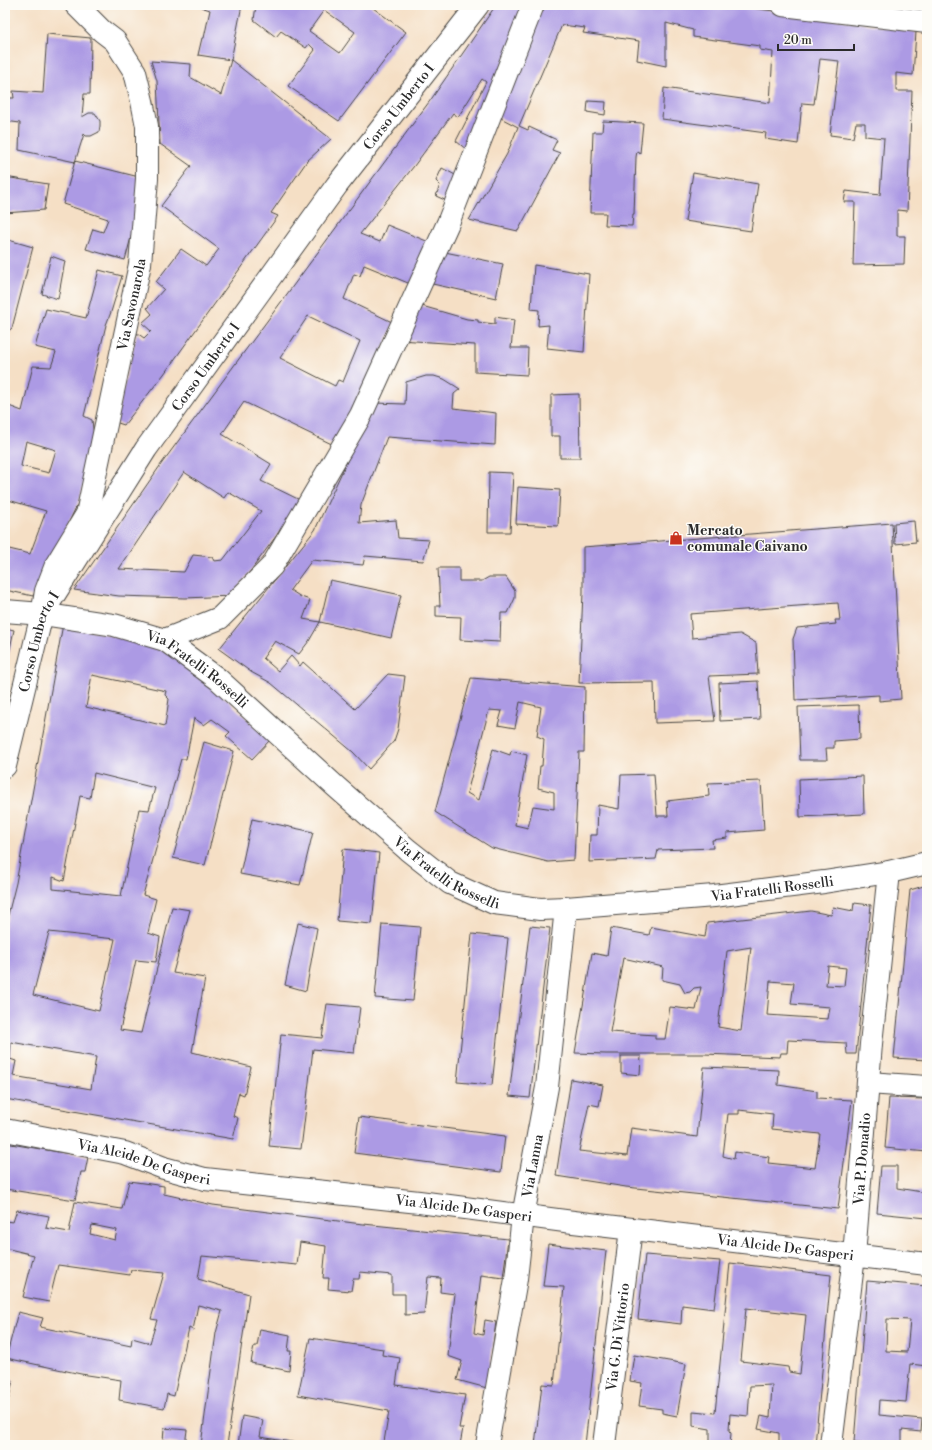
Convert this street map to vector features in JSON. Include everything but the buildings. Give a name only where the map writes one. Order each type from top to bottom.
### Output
[{"type":"street","name":"Via Savonarola","points":[[42,614],[46,591],[56,565],[87,514],[140,264],[147,179],[147,126],[135,72],[115,41],[76,5]]},
{"type":"street","name":"Corso Umberto I","points":[[5,766],[42,614],[146,449],[337,185],[478,5]]},
{"type":"street","points":[[165,640],[220,618],[272,566],[361,415],[448,223],[533,5]]},
{"type":"street","points":[[783,5],[927,22]]},
{"type":"street","name":"Via Fratelli Rosselli","points":[[5,611],[42,614],[114,625],[165,640],[218,679],[335,786],[408,850],[450,883],[494,903],[540,909],[714,896],[889,872],[927,863]]},
{"type":"street","name":"Via P. Donadio","points":[[831,1445],[854,1256],[868,1083],[889,872]]},
{"type":"street","name":"Via Lanna","points":[[487,1445],[516,1279],[522,1216],[547,1087],[566,908]]},
{"type":"street","points":[[868,1083],[927,1087]]},
{"type":"street","name":"Via Alcide De Gasperi","points":[[5,1130],[125,1153],[164,1168],[204,1179],[411,1201],[522,1216],[927,1264]]},
{"type":"street","name":"Via G. Di Vittorio","points":[[604,1445],[631,1229]]},
{"type":"place","name":"Mercato comunale Caivano","points":[[676,538]]}]
